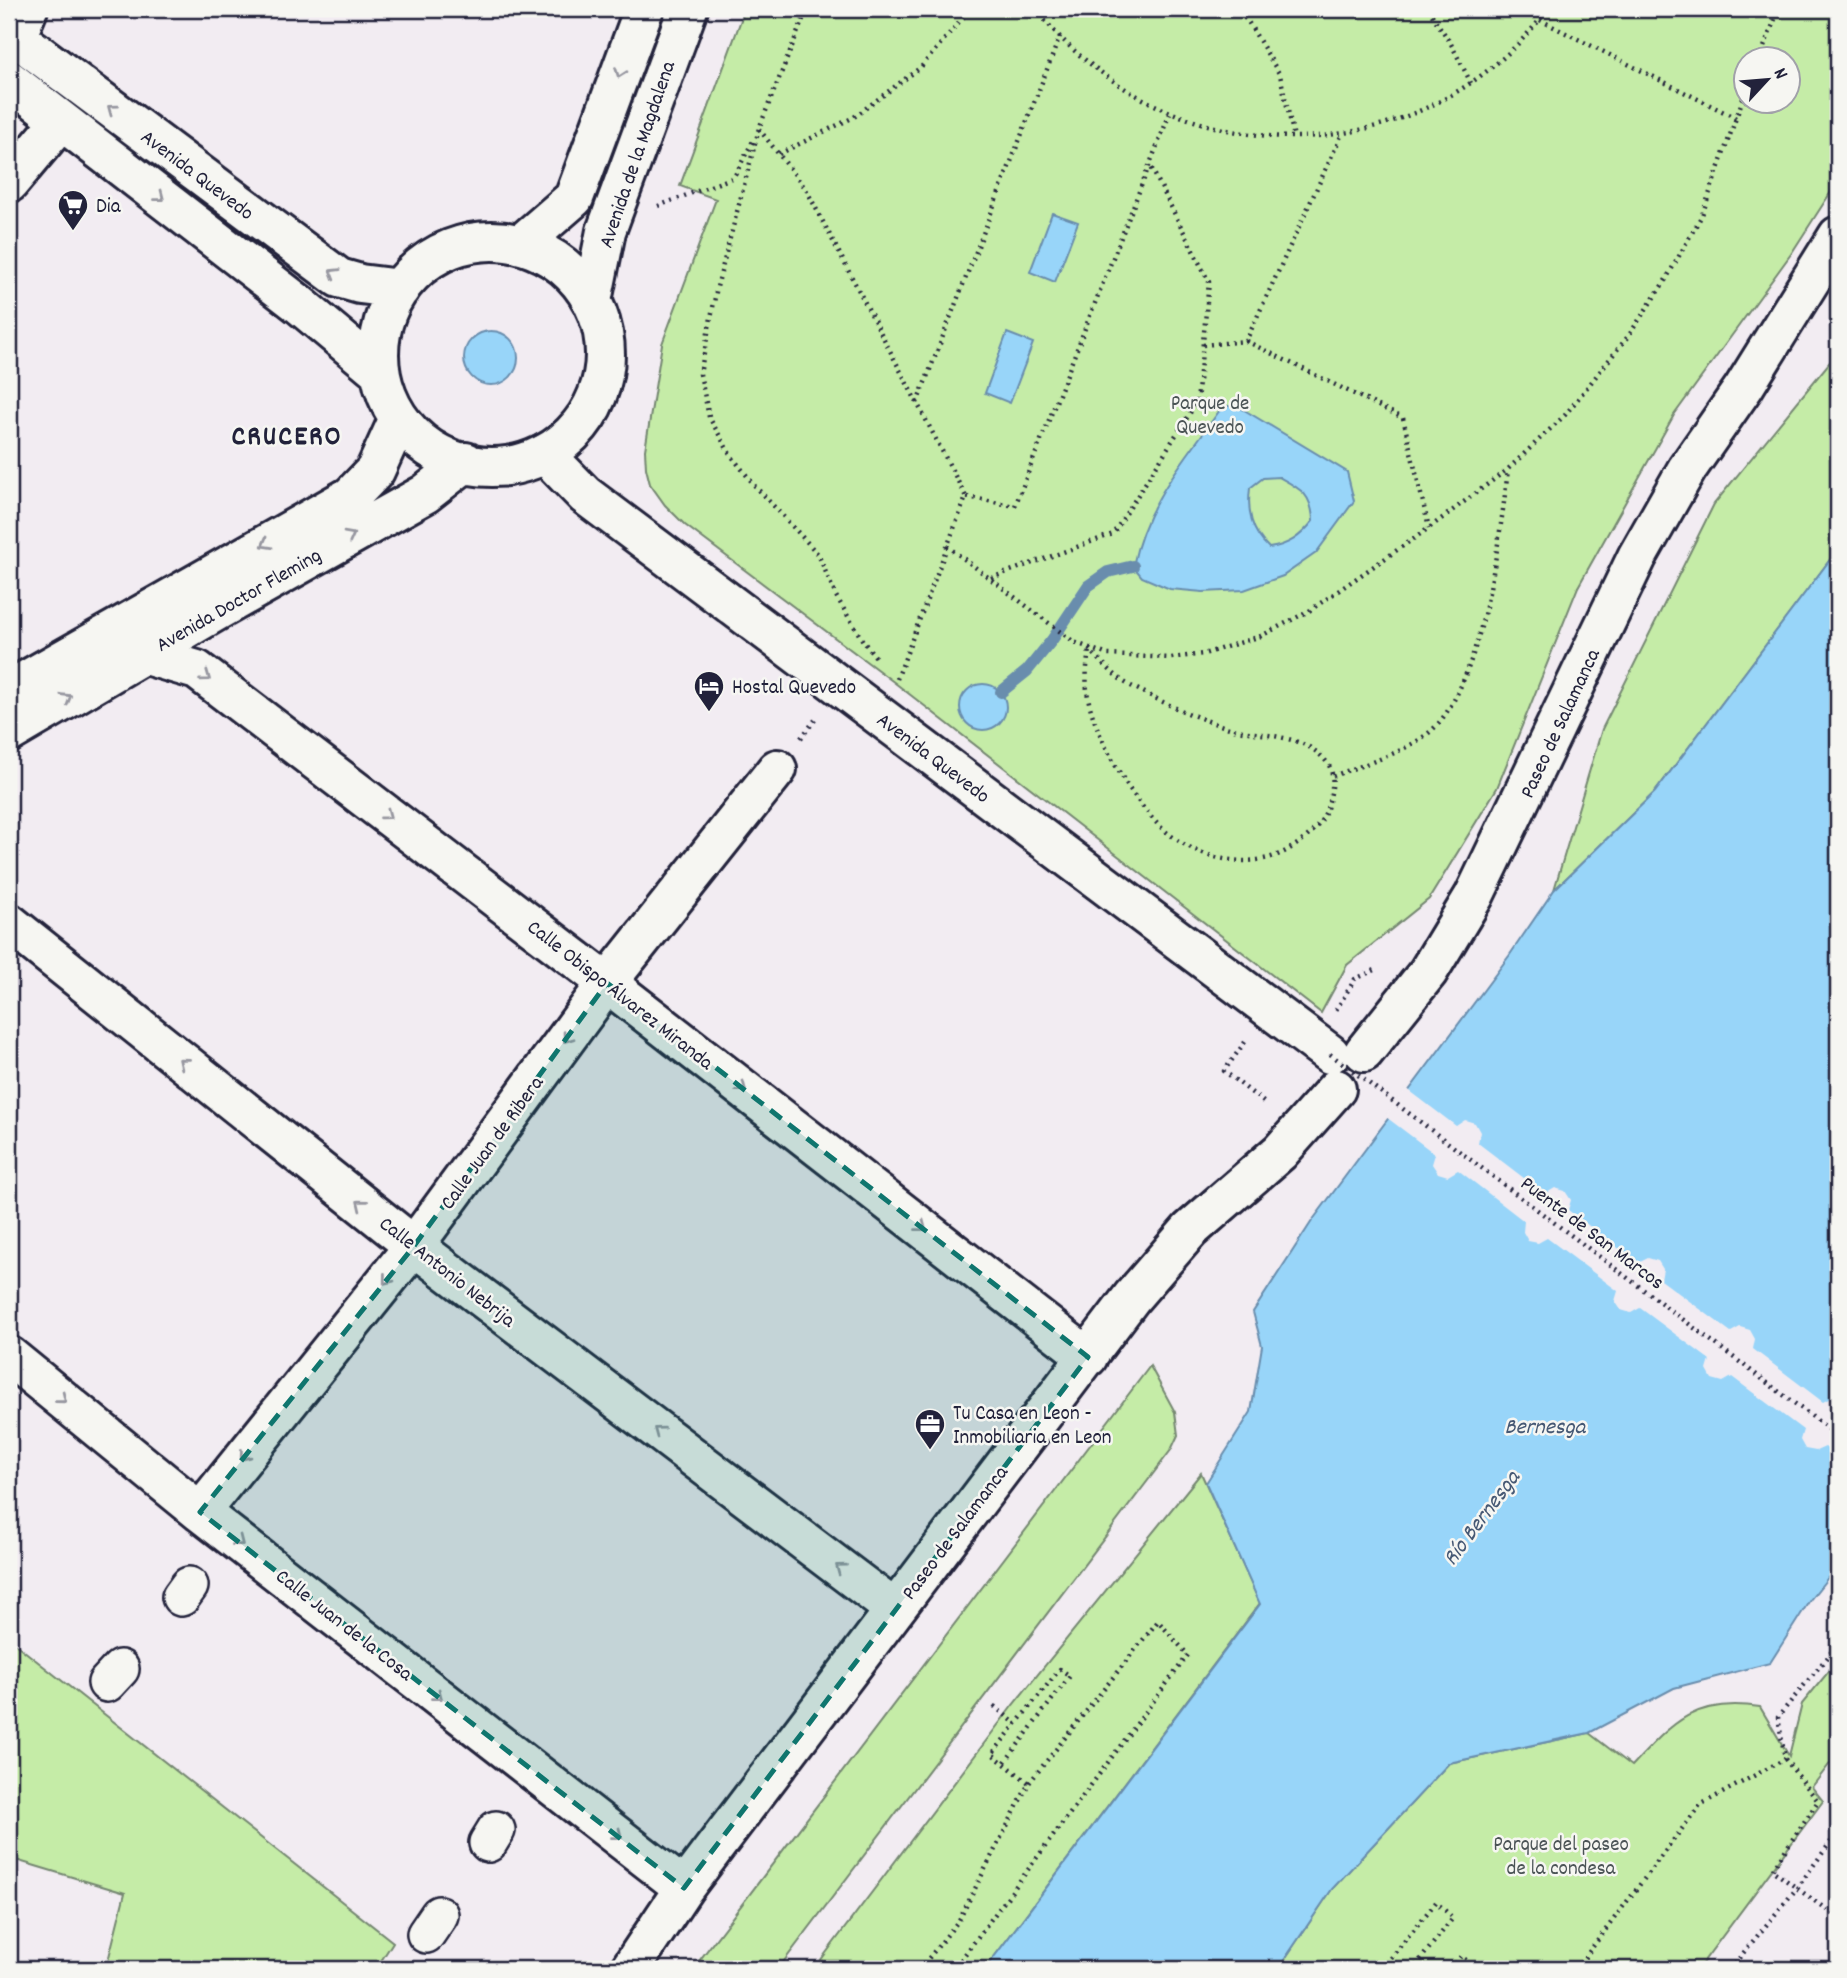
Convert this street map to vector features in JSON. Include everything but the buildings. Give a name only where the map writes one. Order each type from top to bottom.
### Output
[{"type":"street","name":"Avenida de la Magdalena","points":[[521,244],[574,198],[644,9]]},
{"type":"street","name":"Avenida de la Magdalena","points":[[592,301],[606,231],[688,9]]},
{"type":"street","name":"Avenida Quevedo","points":[[17,26],[339,278],[359,284],[400,289]]},
{"type":"street","name":"Avenida Quevedo","points":[[9,80],[300,305],[380,372]]},
{"type":"street","points":[[9,183],[61,121]]},
{"type":"street","name":"Paseo de Salamanca","points":[[629,1969],[684,1888],[1132,1297],[1190,1230],[1280,1153],[1336,1059],[1428,972],[1474,896],[1637,557],[1687,468],[1744,387],[1838,236]]},
{"type":"street","points":[[471,244],[521,244],[569,271],[582,284],[601,319],[606,342],[604,381],[600,395],[579,428],[545,454],[506,466],[466,462],[430,447],[399,418],[388,401],[380,372],[378,351],[381,325],[386,308],[409,276],[426,264],[471,244]]},
{"type":"street","name":"Paseo de Salamanca","points":[[1744,387],[1838,281]]},
{"type":"street","name":"Avenida Doctor Fleming","points":[[9,690],[351,496],[375,471],[399,418]]},
{"type":"street","name":"Avenida Quevedo","points":[[545,454],[584,495],[1336,1059]]},
{"type":"street","name":"Avenida Doctor Fleming","points":[[9,733],[142,654],[425,494],[466,462]]},
{"type":"street","name":"Calle Obispo Álvarez Miranda","points":[[142,654],[197,670],[1088,1357]]},
{"type":"street","name":"Calle Juan de Ribera","points":[[200,1512],[414,1247],[607,984],[777,769]]},
{"type":"street","name":"Calle Antonio Nebrija","points":[[9,923],[414,1247],[894,1609]]},
{"type":"street","name":"Calle Juan de la Cosa","points":[[9,1356],[200,1512],[684,1888]]},
{"type":"path","points":[[651,209],[734,177],[759,129],[807,9]]},
{"type":"path","points":[[779,154],[854,117],[921,67],[970,9]]},
{"type":"path","points":[[1036,9],[1093,67],[1130,93],[1170,113],[1211,127],[1252,135],[1294,138],[1342,134],[1405,118],[1439,102],[1505,58],[1548,9]]},
{"type":"path","points":[[1233,9],[1247,20],[1280,75],[1294,138]]},
{"type":"path","points":[[1429,9],[1471,83]]},
{"type":"path","points":[[1764,46],[1779,9]]},
{"type":"path","points":[[947,546],[1074,642],[1089,649],[1108,655],[1171,658],[1204,654],[1261,636],[1309,611],[1429,528],[1508,469],[1566,415],[1647,310],[1702,215],[1736,118],[1540,20]]},
{"type":"path","points":[[917,404],[1060,36]]},
{"type":"path","points":[[966,497],[1015,506],[1170,113]]},
{"type":"path","points":[[759,129],[807,189],[966,497],[895,683],[887,673]]},
{"type":"path","points":[[759,129],[706,333],[700,374],[709,416],[730,454],[755,486],[818,554],[836,596],[879,662]]},
{"type":"path","points":[[1246,341],[1342,134]]},
{"type":"path","points":[[990,578],[1113,534],[1197,402],[1209,282],[1150,165]]},
{"type":"path","points":[[1203,345],[1246,341],[1403,418],[1429,528]]},
{"type":"path","points":[[1333,776],[1408,746],[1428,733],[1448,710],[1468,670],[1494,568],[1508,469]]},
{"type":"path","points":[[1089,649],[1121,680],[1178,709],[1229,728],[1292,740],[1318,753],[1327,762],[1333,776],[1326,813],[1310,836],[1289,850],[1264,861],[1232,860],[1200,852],[1163,830],[1127,786],[1099,734],[1088,698],[1086,670],[1089,649]]},
{"type":"path","points":[[777,769],[840,686]]},
{"type":"path","points":[[1336,1059],[1355,979],[1380,967]]},
{"type":"path","points":[[1270,1009],[1224,1071],[1276,1112]]},
{"type":"path","name":"Puente de San Marcos","points":[[1336,1059],[1838,1436]]},
{"type":"path","points":[[920,1969],[959,1920],[1029,1783],[1158,1620],[1188,1656],[954,1969]]},
{"type":"path","points":[[1838,1644],[1778,1717],[1785,1759],[1818,1801],[1772,1870],[1838,1918]]},
{"type":"path","points":[[1004,1762],[1070,1676],[1060,1669],[992,1754],[1029,1783]]},
{"type":"path","points":[[995,1706],[1016,1724]]},
{"type":"path","points":[[1576,1969],[1700,1805],[1785,1759]]},
{"type":"path","points":[[1730,1969],[1797,1888],[1838,1832]]},
{"type":"path","points":[[1382,1969],[1436,1902],[1453,1918],[1413,1969]]},
{"type":"path","points":[[1451,1969],[1461,1956],[1470,1963],[1465,1969]]},
{"type":"highlighted area","points":[[607,983],[1088,1357],[684,1888],[200,1512],[414,1246]]},
{"type":"green space","name":"Parque de Quevedo","points":[[745,9],[1838,9],[1838,181],[1791,254],[1674,415],[1578,587],[1497,788],[1429,899],[1347,965],[1321,1013],[895,683],[685,525],[665,505],[650,484],[645,450],[662,344],[716,199],[680,186]]},
{"type":"green space","points":[[1838,352],[1838,549],[1655,792],[1554,890],[1602,729],[1714,504]]},
{"type":"green space","points":[[1150,1366],[1175,1412],[1178,1435],[1171,1450],[778,1969],[693,1969]]},
{"type":"green space","points":[[1201,1473],[1260,1603],[985,1969],[814,1969],[1013,1705]]},
{"type":"green space","points":[[9,1639],[393,1942],[376,1969],[106,1969],[125,1893],[9,1858]]},
{"type":"green space","name":"Parque del paseo de la condesa","points":[[1838,1660],[1838,1753],[1812,1787],[1823,1801],[1698,1969],[1278,1969],[1332,1889],[1449,1763],[1589,1733],[1632,1766],[1673,1725],[1687,1716],[1718,1706],[1738,1705],[1760,1707],[1789,1756],[1802,1704]]},
{"type":"water","points":[[1052,213],[1078,222],[1055,282],[1030,272]]},
{"type":"water","points":[[496,331],[506,335],[514,343],[518,358],[514,373],[506,381],[486,385],[476,381],[468,373],[464,353],[468,343],[476,335]]},
{"type":"water","points":[[1007,333],[1033,343],[1010,403],[985,393]]},
{"type":"water","points":[[1236,405],[1347,472],[1354,501],[1316,553],[1283,576],[1244,590],[1203,592],[1170,589],[1142,577],[1133,566],[1139,543],[1147,521],[1168,482],[1222,407]],"holes":[[[1279,477],[1308,498],[1313,521],[1294,539],[1269,548],[1254,528],[1249,505],[1250,488],[1263,478]]]},
{"type":"water","name":"Bernesga","points":[[1838,549],[1838,1565],[1810,1600],[1770,1663],[1674,1688],[1589,1733],[1449,1763],[1332,1889],[1278,1969],[985,1969],[1260,1604],[1206,1483],[1251,1412],[1262,1346],[1253,1312],[1312,1221],[1509,956],[1554,890],[1655,792]]},
{"type":"water","points":[[983,684],[999,691],[1006,707],[999,723],[983,730],[967,723],[960,707],[967,691]]},
{"type":"pier","points":[[1406,1088],[1456,1126],[1465,1120],[1475,1123],[1480,1132],[1478,1143],[1545,1194],[1555,1188],[1565,1191],[1571,1200],[1568,1210],[1638,1263],[1648,1258],[1658,1261],[1663,1269],[1661,1280],[1731,1332],[1740,1327],[1750,1330],[1755,1339],[1753,1349],[1823,1402],[1838,1397],[1838,1457],[1825,1447],[1816,1451],[1805,1449],[1800,1440],[1803,1430],[1732,1377],[1723,1382],[1712,1379],[1707,1370],[1710,1360],[1640,1308],[1631,1313],[1621,1310],[1615,1301],[1618,1291],[1547,1238],[1538,1243],[1528,1241],[1523,1232],[1524,1221],[1458,1170],[1448,1176],[1438,1173],[1432,1164],[1435,1154],[1384,1118]]},
{"type":"waterway","points":[[1001,692],[1027,671],[1052,640],[1088,586],[1108,572],[1133,566]]},
{"type":"place","name":"Dia","points":[[73,232]]},
{"type":"place","name":"Hostal Quevedo","points":[[709,713]]},
{"type":"place","name":"Tu Casa en Leon - Inmobiliaria en Leon","points":[[930,1451]]},
{"type":"district","name":"CRUCERO","points":[[287,434]]},
{"type":"water label","name":"Río Bernesga","points":[[1480,1517]]}]
